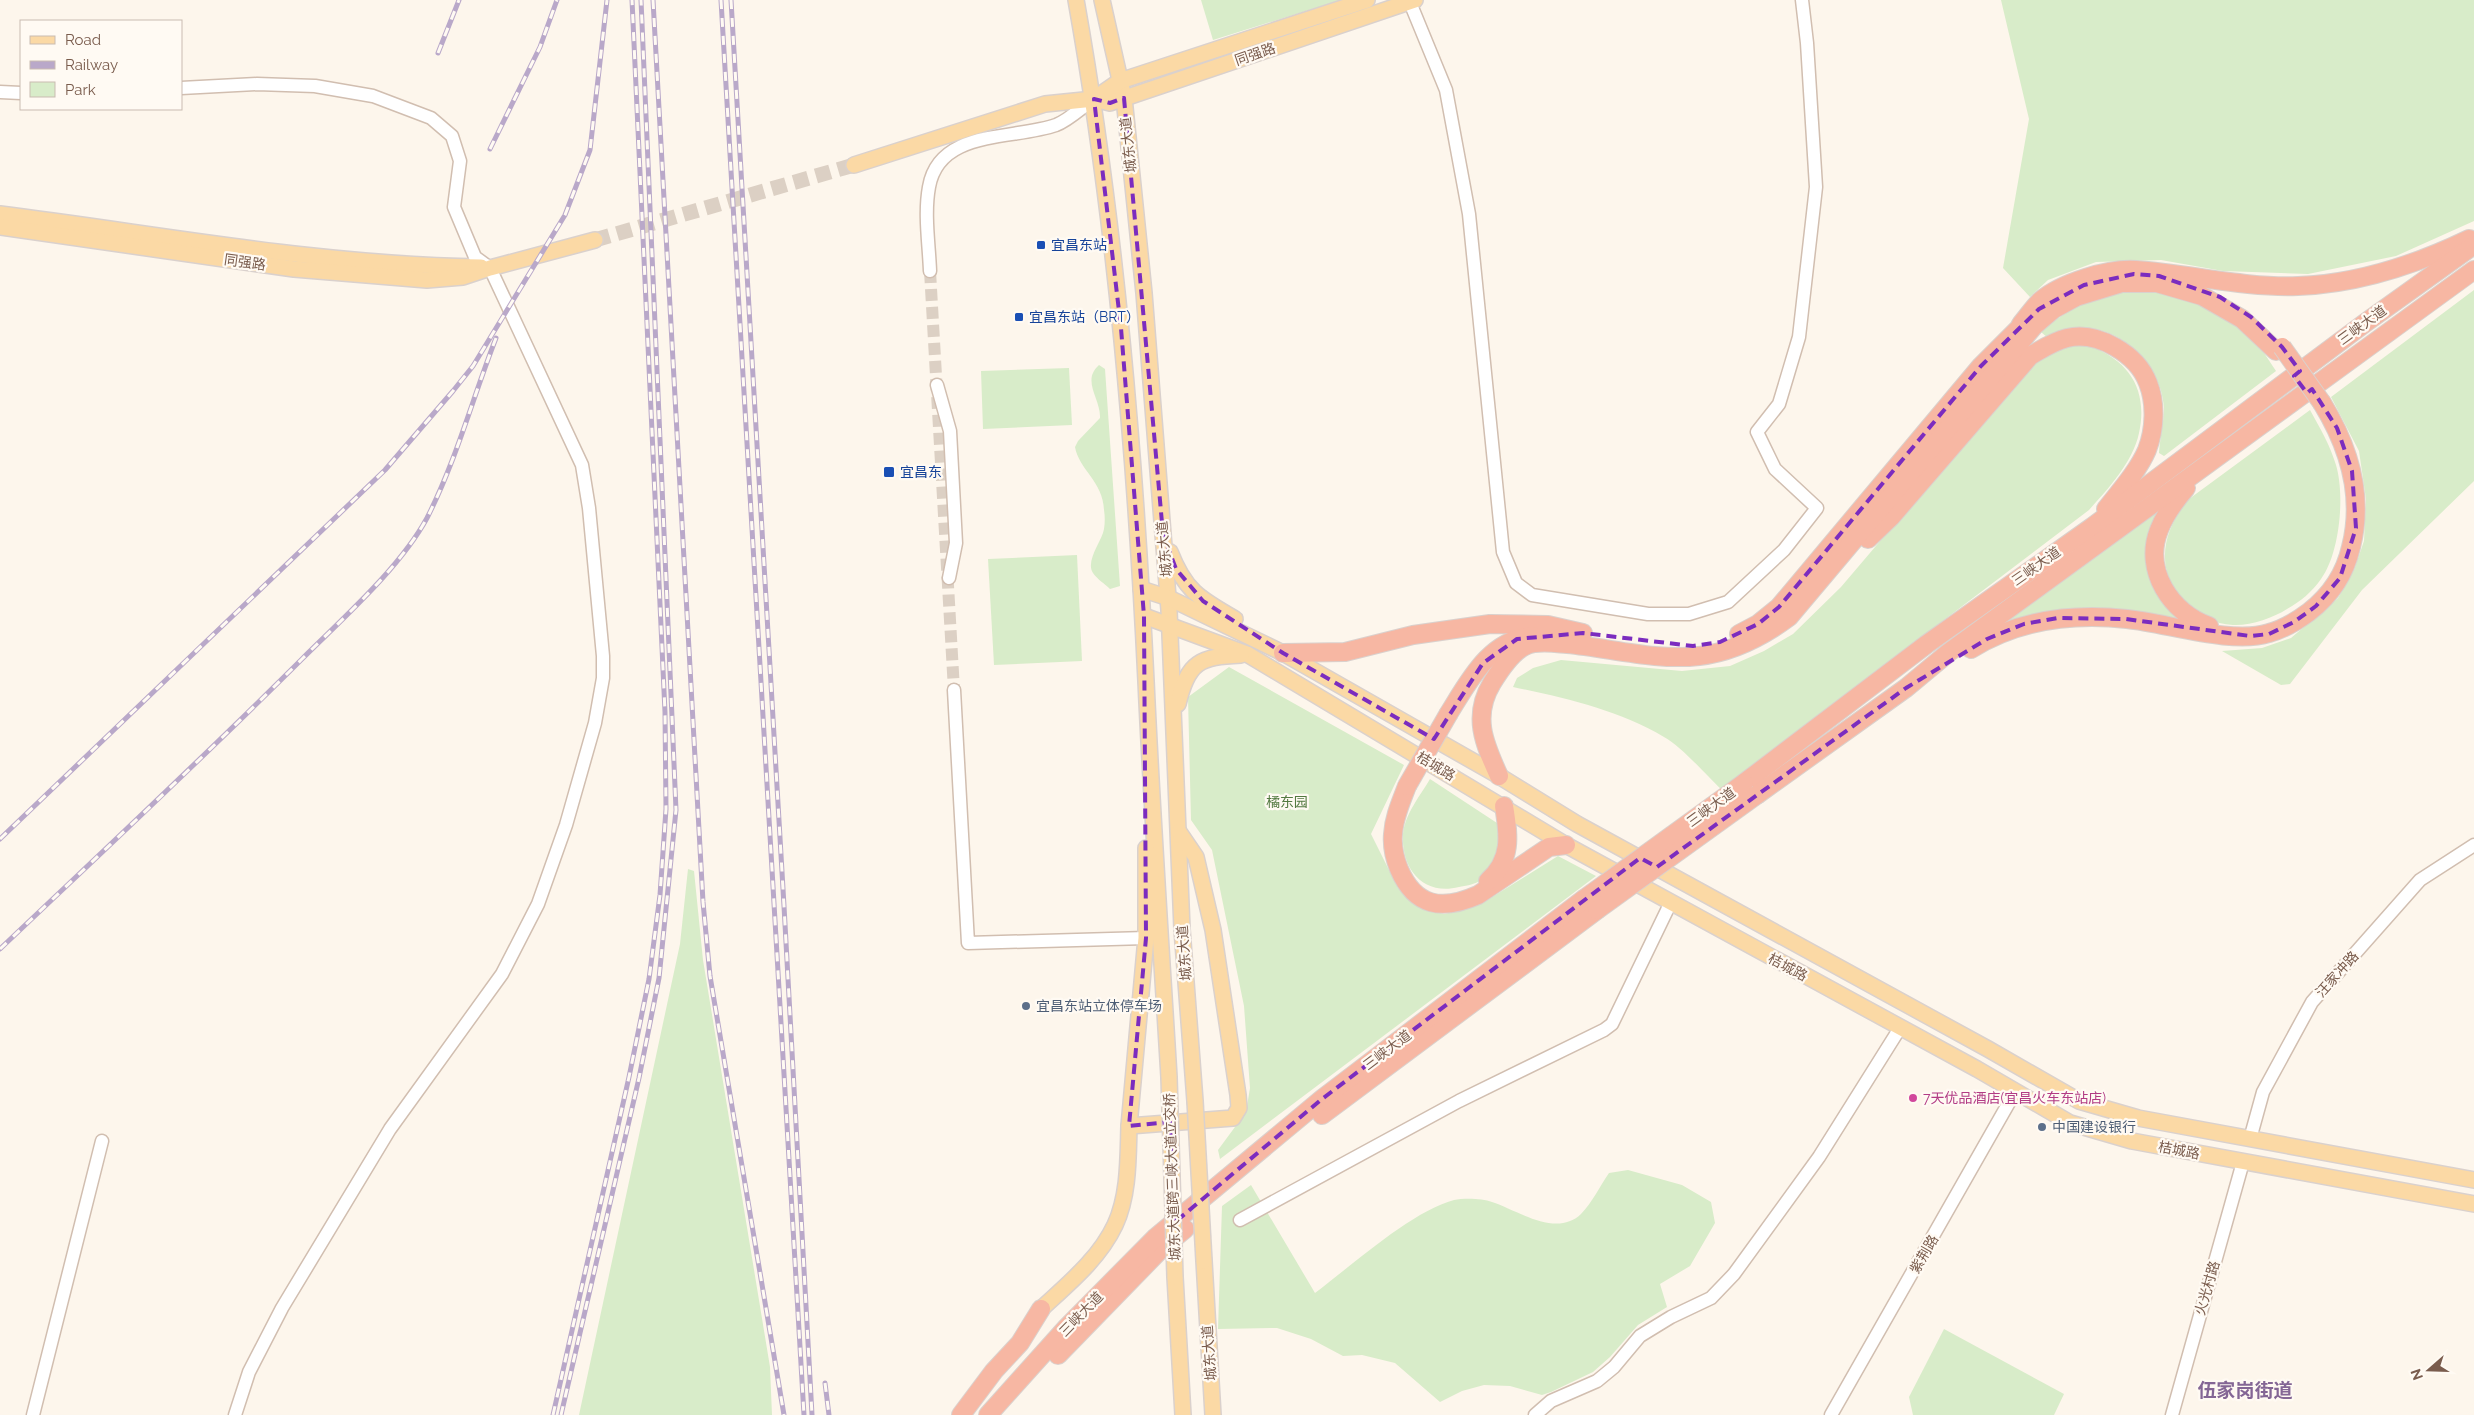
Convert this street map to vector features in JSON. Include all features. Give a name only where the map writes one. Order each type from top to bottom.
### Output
[{"type":"highway","points":[[1283,653],[1345,652],[1413,635],[1490,624],[1548,625],[1583,633],[1669,645],[1693,646],[1720,642],[1758,624],[1779,607],[1981,366],[2041,301],[2068,285],[2099,274],[2135,270],[2258,286],[2300,286],[2367,276],[2449,248],[2474,237]]},
{"type":"highway","name":"三峡大道","points":[[1004,1415],[1073,1339],[1162,1248],[1323,1114],[1744,783],[1935,639],[2474,245]]},
{"type":"highway","name":"三峡大道","points":[[988,1415],[1067,1326],[1155,1238],[1322,1099],[1590,904],[1758,794],[1906,688],[1948,653],[2474,270]]},
{"type":"highway","points":[[1906,688],[1987,639],[2024,624],[2058,618],[2126,618],[2223,635],[2250,636],[2269,634],[2294,622],[2316,606],[2340,578],[2347,563],[2356,528],[2355,499],[2347,453],[2337,428],[2279,349],[2251,317],[2220,296],[2185,283],[2158,276],[2134,274],[2099,280],[2070,290],[2053,299],[2020,325]]},
{"type":"highway","points":[[1789,617],[2034,326],[2054,309],[2076,297],[2122,283],[2156,283],[2202,296],[2242,319],[2279,349]]},
{"type":"highway","points":[[1452,714],[1489,664],[1511,649],[1526,645],[1550,643],[1658,655],[1698,656],[1724,652],[1769,632],[1789,617],[1891,516],[2030,356],[2050,344],[2069,337],[2089,338],[2106,342],[2121,350],[2136,363],[2148,382],[2154,406],[2147,450],[2128,480],[2092,526]]},
{"type":"highway","points":[[2207,465],[2173,503],[2158,531],[2154,552],[2157,574],[2166,593],[2176,605],[2188,617],[2200,623],[2217,628],[2236,630],[2256,628],[2276,622],[2303,608],[2322,590],[2339,560],[2347,526],[2348,504],[2342,464],[2319,405]]},
{"type":"highway","points":[[1566,845],[1549,847],[1478,895],[1465,901],[1439,904],[1427,902],[1410,889],[1396,860],[1392,836],[1396,814],[1410,787],[1483,662],[1506,644],[1526,637],[1583,633]]},
{"type":"highway","points":[[1499,776],[1488,751],[1481,725],[1481,708],[1495,678],[1514,655],[1526,645]]},
{"type":"highway","points":[[1410,787],[1399,839],[1400,856],[1415,885],[1424,893],[1436,898],[1461,896],[1475,890],[1499,871],[1508,850],[1508,830],[1504,806]]},
{"type":"highway","points":[[961,1415],[994,1371],[1020,1343],[1042,1309]]},
{"type":"main road","name":"城东大道","points":[[1076,0],[1094,99],[1121,328],[1144,616],[1169,1076]]},
{"type":"main road","name":"城东大道","points":[[1102,0],[1124,98],[1144,293],[1168,598],[1182,929],[1195,1101]]},
{"type":"main road","name":"同强路","points":[[1094,99],[1120,81],[1367,0]]},
{"type":"main road","name":"同强路","points":[[854,165],[1045,104],[1094,99],[1110,103],[1411,1]]},
{"type":"main road","name":"同强路","points":[[0,214],[353,262],[427,267],[490,268]]},
{"type":"main road","name":"同强路","points":[[0,227],[294,269],[449,280],[595,240]]},
{"type":"main road","points":[[1163,534],[1176,569],[1190,590],[1283,653]]},
{"type":"main road","name":"桔城路","points":[[1141,589],[1168,598],[1283,653],[1499,776],[1577,824],[1988,1049],[2079,1102],[2138,1118],[2474,1180]]},
{"type":"main road","name":"桔城路","points":[[1144,616],[1247,654],[1504,806],[1566,845],[2070,1123],[2132,1140],[2474,1204]]},
{"type":"main road","points":[[1174,722],[1182,684],[1191,668],[1203,659],[1247,654]]},
{"type":"main road","points":[[1042,1309],[1085,1267],[1105,1242],[1115,1224],[1125,1183],[1146,938],[1146,679]]},
{"type":"main road","points":[[1129,1126],[1233,1118],[1239,1108],[1213,930],[1196,857],[1179,832]]},
{"type":"main road","name":"城东大道跨三峡大道立交桥","points":[[1169,1076],[1175,1277]]},
{"type":"main road","name":"城东大道跨三峡大道立交桥","points":[[1195,1101],[1204,1261]]},
{"type":"main road","name":"城东大道","points":[[1204,1261],[1214,1415]]},
{"type":"main road","name":"城东大道","points":[[1175,1277],[1183,1415]]},
{"type":"street","points":[[1411,1],[1446,90],[1469,214],[1503,552],[1516,583],[1532,595],[1648,614],[1689,614],[1728,602],[1784,550],[1818,508],[1775,469],[1757,432],[1779,404],[1799,337],[1816,187],[1807,43],[1802,0]]},
{"type":"street","points":[[182,88],[257,84],[315,86],[373,96],[431,118],[452,136],[460,161],[454,206],[475,257],[490,268],[582,465],[589,508],[603,656],[603,678],[595,723],[566,825],[538,904],[502,974],[390,1129],[282,1308],[249,1372],[236,1415]]},
{"type":"street","points":[[0,92],[20,93]]},
{"type":"street","points":[[930,271],[928,188],[934,169],[941,160],[968,142],[1057,124],[1094,99]]},
{"type":"street","points":[[937,385],[950,430],[956,543],[949,578]]},
{"type":"street","points":[[954,690],[968,943],[1146,938]]},
{"type":"street","name":"汪家冲路","points":[[2250,1139],[2263,1092],[2312,1002],[2420,880],[2474,845]]},
{"type":"street","points":[[1240,1220],[1459,1101],[1604,1030],[1612,1024],[1671,902]]},
{"type":"street","points":[[1535,1415],[1550,1402],[1598,1381],[1614,1367],[1640,1336],[1671,1317],[1711,1298],[1734,1274],[1820,1157],[1900,1028]]},
{"type":"street","name":"紫荆路","points":[[1831,1415],[2015,1092]]},
{"type":"street","points":[[33,1415],[102,1141]]},
{"type":"street","name":"火光村路","points":[[2172,1415],[2243,1162]]},
{"type":"highlighted area","points":[[1124,98],[1163,534],[1176,569],[1203,601],[1283,653],[1434,739],[1483,663],[1517,639],[1583,633],[1693,646],[1720,642],[1758,624],[1779,607],[1981,366],[2039,309],[2084,285],[2134,274],[2159,276],[2220,297],[2251,317],[2282,347],[2300,371],[2294,376],[2307,393],[2312,389],[2337,428],[2352,471],[2356,528],[2340,578],[2316,606],[2294,622],[2269,634],[2250,636],[2126,619],[2058,618],[2024,624],[1987,639],[1906,688],[1657,867],[1640,858],[1322,1099],[1174,1223],[1170,1122],[1129,1126],[1146,938],[1144,616],[1121,328],[1094,99],[1110,103]]},
{"type":"green space","points":[[1201,0],[1341,0],[1213,40]]},
{"type":"green space","points":[[2001,0],[2474,0],[2474,221],[2396,256],[2308,274],[2223,271],[2161,260],[2096,262],[2048,280],[2030,297],[2003,268],[2029,119]]},
{"type":"green space","points":[[2154,290],[2198,304],[2230,319],[2251,336],[2276,371],[2164,456],[2159,453],[2164,413],[2161,391],[2155,375],[2146,361],[2121,339],[2106,332],[2090,328],[2073,328],[2048,338],[2041,332],[2086,302],[2122,291]]},
{"type":"green space","points":[[2474,290],[2474,481],[2362,590],[2290,684],[2281,685],[2222,651],[2262,648],[2291,638],[2338,598],[2354,570],[2364,541],[2366,499],[2359,451],[2331,397]]},
{"type":"green space","points":[[2065,345],[2089,346],[2106,353],[2117,361],[2134,380],[2141,404],[2139,433],[2126,465],[2112,484],[2089,510],[1721,789],[1671,741],[1628,719],[1591,706],[1513,687],[1517,678],[1533,668],[1561,660],[1682,671],[1730,666],[1764,651],[1793,634],[1841,587],[2040,353]]},
{"type":"green space","points":[[1099,365],[1105,369],[1120,586],[1110,589],[1093,573],[1091,568],[1092,557],[1104,529],[1103,500],[1100,491],[1077,455],[1075,447],[1078,441],[1100,418],[1100,411],[1092,384],[1094,371]]},
{"type":"green space","points":[[1069,368],[1072,425],[983,429],[981,371]]},
{"type":"green space","points":[[2310,410],[2331,450],[2339,477],[2339,524],[2333,554],[2327,568],[2318,584],[2306,596],[2292,606],[2261,621],[2240,625],[2220,623],[2208,618],[2197,612],[2179,597],[2170,585],[2165,554],[2168,534],[2172,525],[2189,499]]},
{"type":"green space","points":[[2157,512],[2160,516],[2151,540],[2187,624],[2137,614],[1994,631]]},
{"type":"green space","points":[[1077,555],[1082,661],[994,665],[988,559]]},
{"type":"green space","name":"橘东园","points":[[1229,667],[1404,765],[1371,834],[1398,888],[1426,909],[1444,914],[1466,909],[1489,899],[1558,856],[1596,876],[1220,1159],[1218,1150],[1246,1112],[1250,1088],[1244,1006],[1212,850],[1191,820],[1188,697]]},
{"type":"green space","points":[[1430,779],[1497,823],[1498,850],[1487,874],[1476,883],[1446,889],[1435,887],[1425,883],[1410,869],[1403,847],[1404,827],[1414,805]]},
{"type":"green space","points":[[688,869],[694,871],[703,960],[770,1367],[772,1415],[579,1415],[680,944]]},
{"type":"green space","points":[[1628,1170],[1682,1185],[1711,1202],[1715,1223],[1690,1266],[1660,1284],[1667,1307],[1638,1325],[1610,1357],[1593,1372],[1551,1392],[1542,1395],[1510,1386],[1484,1385],[1462,1391],[1440,1402],[1395,1363],[1362,1355],[1343,1356],[1311,1339],[1277,1328],[1218,1329],[1222,1206],[1251,1185],[1315,1293],[1382,1240],[1437,1206],[1458,1199],[1483,1200],[1548,1223],[1571,1221],[1585,1210],[1609,1173]]},
{"type":"green space","points":[[1944,1329],[2064,1394],[2054,1415],[1913,1415],[1909,1397]]},
{"type":"tunnel","points":[[595,240],[854,165]]},
{"type":"tunnel","points":[[930,271],[954,690]]},
{"type":"railway","points":[[438,53],[459,0]]},
{"type":"railway","points":[[490,149],[540,47],[557,0]]},
{"type":"railway","points":[[0,839],[385,470],[473,366],[565,215],[590,150],[607,0]]},
{"type":"railway","points":[[553,1415],[629,1077],[649,979],[660,895],[666,809],[665,712],[632,0]]},
{"type":"railway","points":[[561,1415],[639,1078],[659,978],[676,810],[641,0]]},
{"type":"railway","points":[[653,0],[703,902],[710,976],[784,1415]]},
{"type":"railway","points":[[721,0],[804,1415]]},
{"type":"railway","points":[[731,0],[812,1415]]},
{"type":"railway","points":[[0,949],[265,696],[352,610],[402,556],[427,518],[447,474],[496,338]]},
{"type":"railway","points":[[825,1383],[829,1415]]},
{"type":"place","name":"宜昌东站","points":[[1041,245]]},
{"type":"place","name":"宜昌东站（BRT）","points":[[1019,317]]},
{"type":"place","name":"宜昌东","points":[[889,472]]},
{"type":"place","name":"宜昌东站立体停车场","points":[[1026,1006]]},
{"type":"place","name":"7天优品酒店(宜昌火车东站店)","points":[[1913,1098]]},
{"type":"place","name":"中国建设银行","points":[[2042,1127]]},
{"type":"district","name":"伍家岗街道","points":[[2245,1390]]}]
